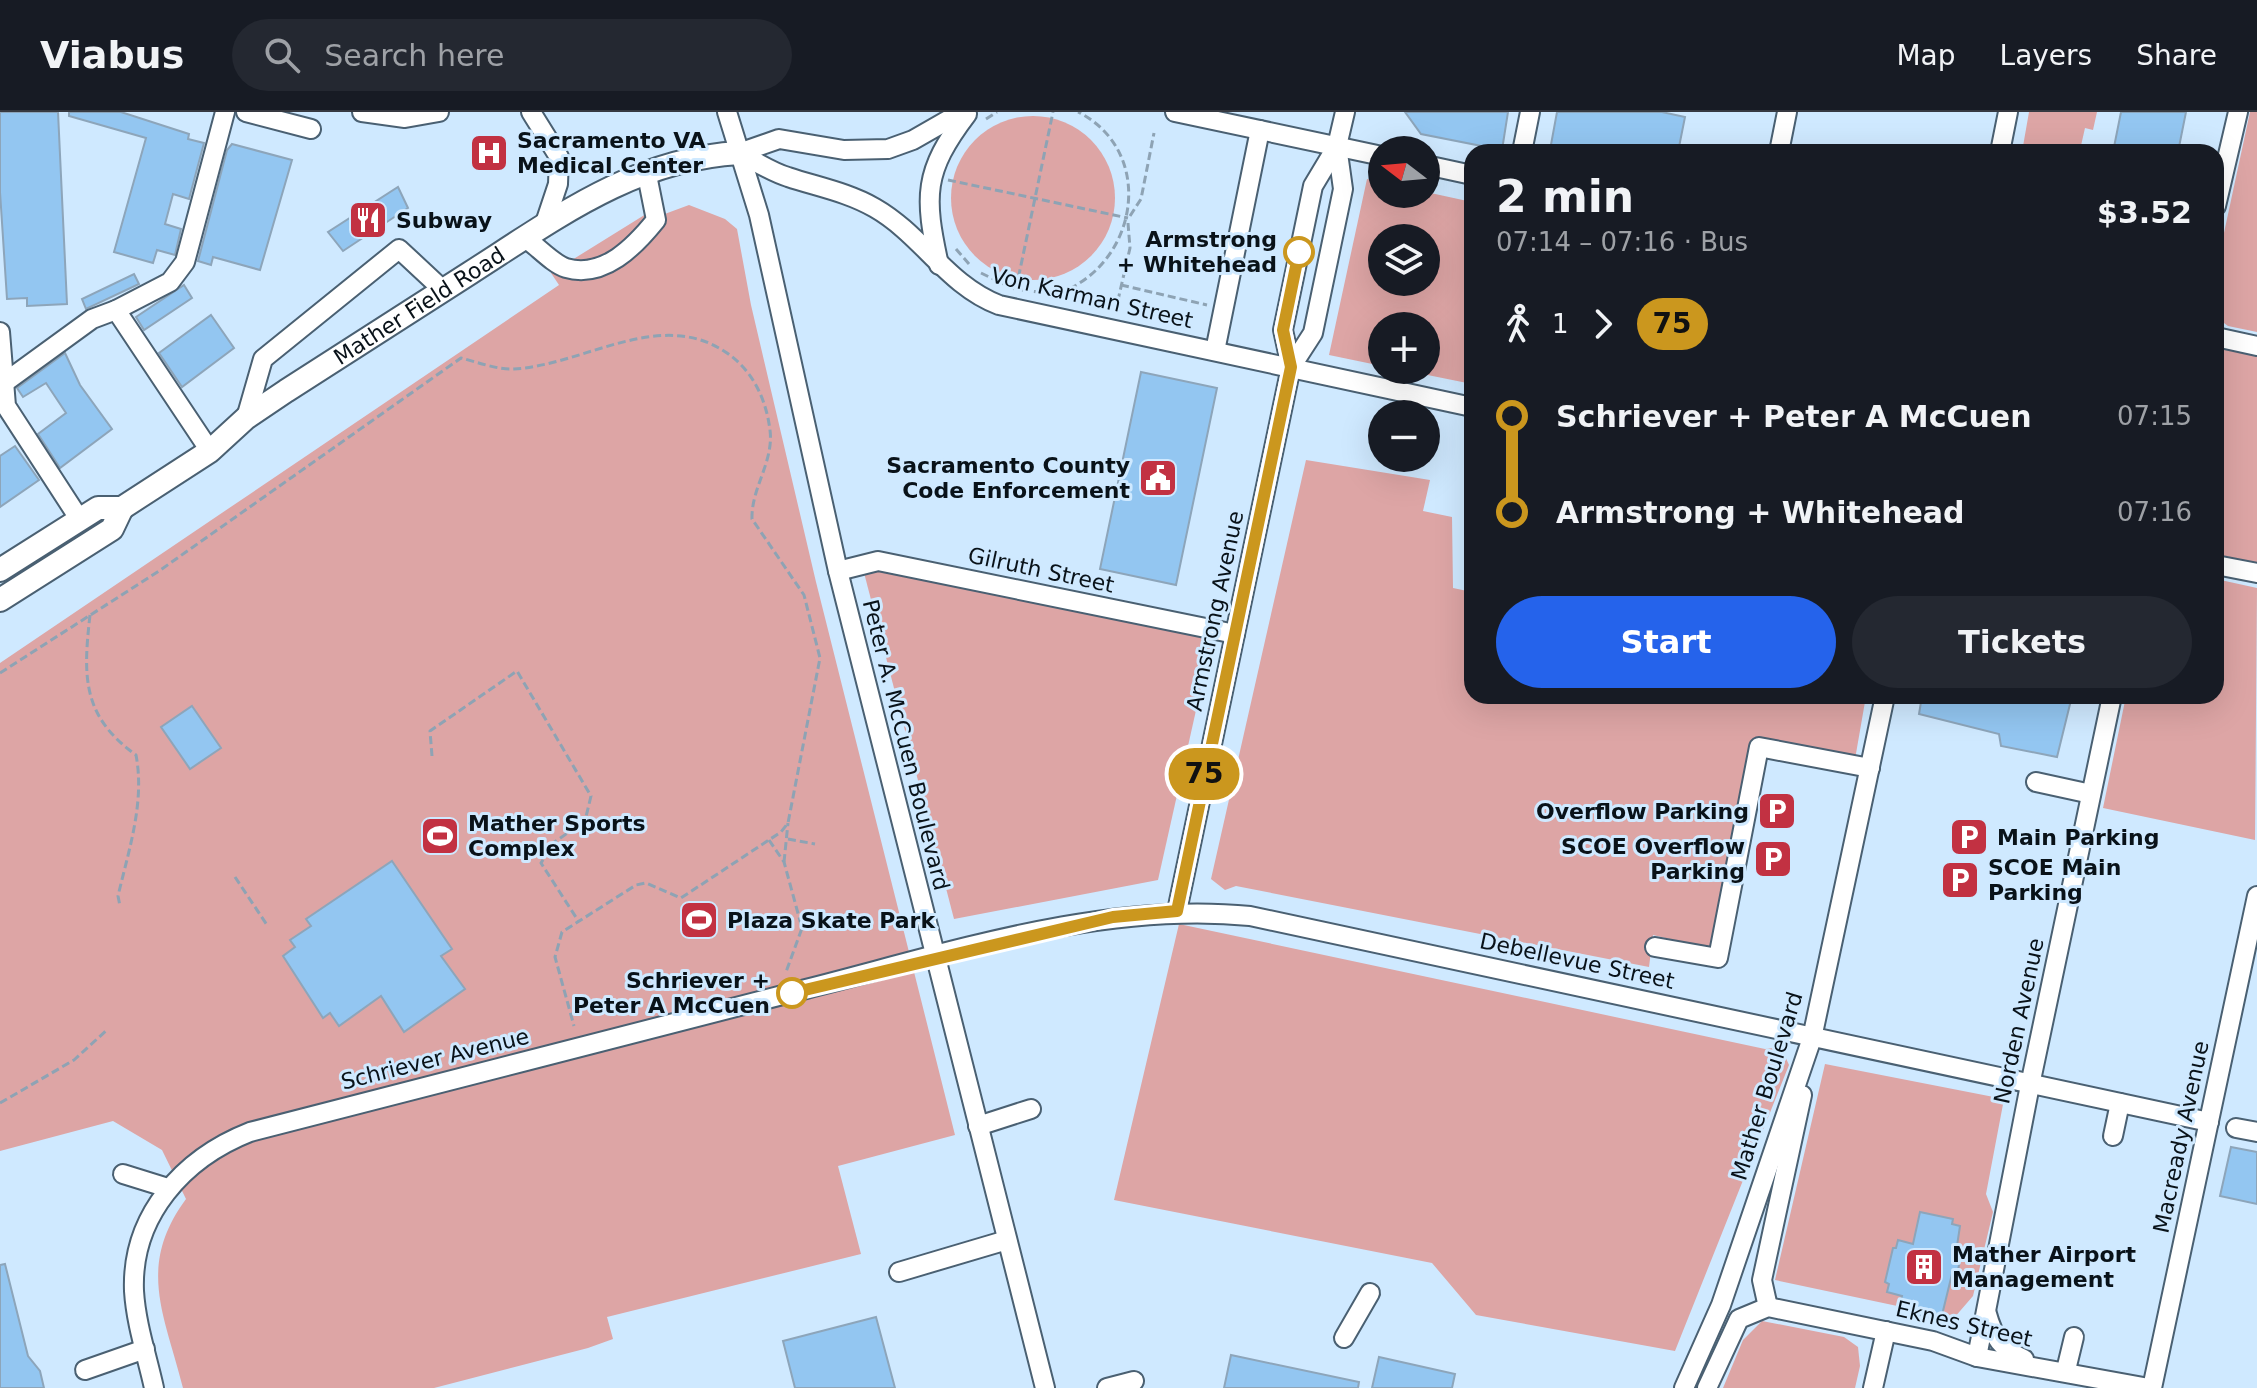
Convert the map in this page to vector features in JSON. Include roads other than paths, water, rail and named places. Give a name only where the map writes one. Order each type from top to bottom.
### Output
[{"type":"main road","name":"Mather Field Road","points":[[0,611],[8,596],[112,529],[122,508],[210,451],[246,418],[590,196],[646,170],[676,161],[739,153]]},
{"type":"main road","name":"Mather Field Road","points":[[0,570],[98,508],[122,508]]},
{"type":"street","points":[[4,383],[92,319],[170,282],[185,262],[225,112]]},
{"type":"street","points":[[246,112],[311,129]]},
{"type":"street","points":[[362,112],[405,118],[439,112]]},
{"type":"street","points":[[531,112],[559,157],[558,184],[534,232],[565,268],[599,268],[634,246],[656,220],[646,170]]},
{"type":"street","name":"Peter A. McCuen Boulevard","points":[[727,112],[759,215],[838,571],[933,957],[1045,1388]]},
{"type":"street","points":[[739,153],[779,139],[844,150],[888,149],[913,140],[962,112]]},
{"type":"street","points":[[1175,112],[1368,153]]},
{"type":"street","name":"Armstrong Avenue","points":[[1291,367],[1283,330],[1313,186],[1337,146],[1345,112]]},
{"type":"street","points":[[1524,144],[1530,112]]},
{"type":"street","points":[[1781,144],[1787,112]]},
{"type":"street","points":[[2002,144],[2008,112]]},
{"type":"street","points":[[2224,172],[2238,112]]},
{"type":"street","points":[[939,266],[929,204],[931,179],[936,159],[974,119]]},
{"type":"street","points":[[1215,351],[1260,130]]},
{"type":"street","name":"Armstrong Avenue","points":[[1177,911],[1291,367],[1313,333],[1343,189],[1337,146]]},
{"type":"street","name":"Von Karman Street","points":[[739,153],[786,177],[849,195],[875,208],[894,221],[969,291],[999,305],[1464,405]]},
{"type":"street","points":[[1440,168],[1464,173]]},
{"type":"street","points":[[246,418],[263,359],[399,249],[443,290]]},
{"type":"street","points":[[116,310],[210,451]]},
{"type":"street","points":[[0,332],[3,407],[80,520]]},
{"type":"street","points":[[2224,339],[2257,346]]},
{"type":"street","name":"Gilruth Street","points":[[838,571],[878,561],[1235,634]]},
{"type":"street","points":[[2224,567],[2257,573]]},
{"type":"street","name":"Mather Boulevard","points":[[1684,1388],[1721,1305],[1812,1038],[1883,704]]},
{"type":"street","name":"Norden Avenue","points":[[1977,1357],[2030,1085],[2110,704]]},
{"type":"street","points":[[1655,947],[1718,958],[1759,747],[1870,768]]},
{"type":"street","points":[[2036,782],[2091,794]]},
{"type":"street","name":"Macready Avenue","points":[[2151,1388],[2257,896]]},
{"type":"street","name":"Debellevue Street","points":[[933,957],[1113,917],[1177,911],[1250,916],[2209,1122]]},
{"type":"street","name":"Schriever Avenue","points":[[154,1388],[134,1289],[136,1260],[152,1212],[168,1188],[200,1157],[250,1132],[933,957]]},
{"type":"street","points":[[1707,1388],[1739,1319],[1768,1307],[1762,1280],[1797,1123],[1812,1038]]},
{"type":"street","points":[[2113,1136],[2120,1103]]},
{"type":"street","points":[[978,1126],[1031,1109]]},
{"type":"street","points":[[2236,1128],[2257,1132]]},
{"type":"street","points":[[123,1174],[168,1188]]},
{"type":"street","points":[[899,1272],[1007,1240]]},
{"type":"street","points":[[1344,1338],[1370,1293]]},
{"type":"street","name":"Eknes Street","points":[[1768,1307],[1933,1341],[1977,1357],[2066,1370],[2151,1388]]},
{"type":"street","points":[[1987,1312],[1992,1333],[2002,1346],[2017,1356],[2046,1367]]},
{"type":"street","points":[[1873,1388],[1886,1331]]},
{"type":"street","points":[[2066,1370],[2074,1337]]},
{"type":"street","points":[[85,1370],[145,1349]]},
{"type":"street","points":[[1107,1388],[1134,1381]]},
{"type":"place","name":"Sacramento VA Medical Center","points":[[489,153]]},
{"type":"place","name":"Subway","points":[[368,220]]},
{"type":"place","name":"Armstrong + Whitehead","points":[[1299,252]]},
{"type":"place","name":"Sacramento County Code Enforcement","points":[[1158,478]]},
{"type":"place","name":"Overflow Parking","points":[[1777,811]]},
{"type":"place","name":"Mather Sports Complex","points":[[440,836]]},
{"type":"place","name":"Main Parking","points":[[1969,837]]},
{"type":"place","name":"SCOE Overflow Parking","points":[[1773,859]]},
{"type":"place","name":"SCOE Main Parking","points":[[1960,880]]},
{"type":"place","name":"Plaza Skate Park","points":[[699,920]]},
{"type":"place","name":"Schriever + Peter A McCuen","points":[[792,993]]},
{"type":"place","name":"Mather Airport Management","points":[[1924,1267]]}]
